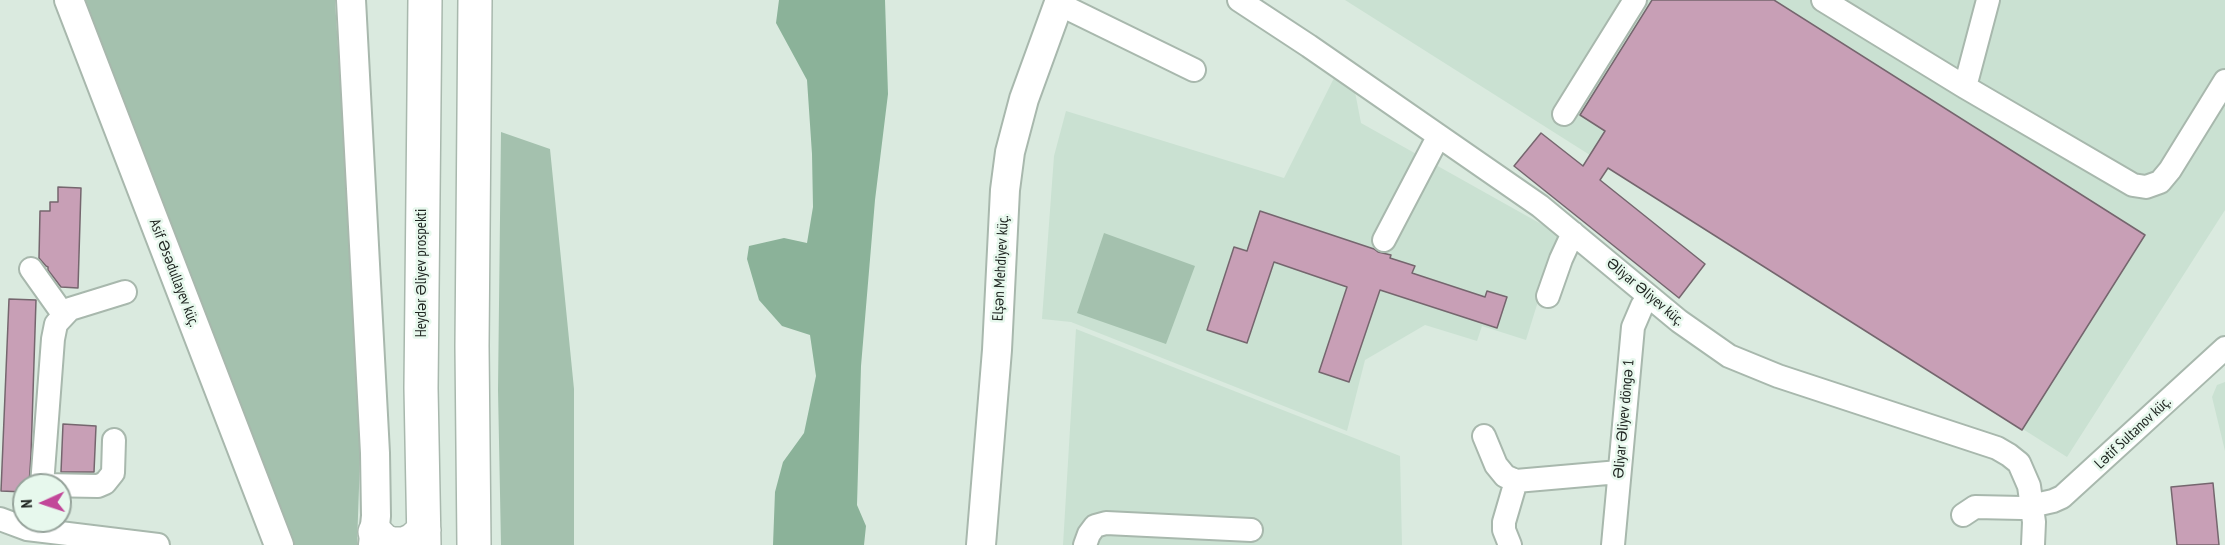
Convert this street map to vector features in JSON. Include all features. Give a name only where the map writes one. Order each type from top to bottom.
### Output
[{"type":"highway","name":"Heydər Əliyev prospekti","points":[[424,540],[421,365],[425,0]]},
{"type":"highway","points":[[474,545],[472,334],[475,0]]},
{"type":"highway","points":[[374,539],[392,544],[424,540]]},
{"type":"main road","name":"Asif Əsədullayev küç.","points":[[69,0],[279,545]]},
{"type":"main road","points":[[351,0],[375,453],[374,539]]},
{"type":"main road","name":"Elşən Mehdiyev küç.","points":[[981,545],[997,350],[1005,190],[1010,152],[1024,99],[1060,2]]},
{"type":"street","name":"Əliyar Əliyev küç.","points":[[1239,0],[1540,206],[1704,340],[1746,364],[1997,448],[2009,455],[2025,472],[2032,506],[2033,545]]},
{"type":"street","points":[[1564,114],[1635,0]]},
{"type":"street","points":[[1823,0],[1965,87],[2133,185],[2146,187],[2160,182],[2170,170],[2225,81]]},
{"type":"street","points":[[1060,2],[1194,70]]},
{"type":"street","points":[[1965,87],[1981,2]]},
{"type":"street","points":[[1384,240],[1438,137]]},
{"type":"street","points":[[1548,296],[1561,259],[1574,233]]},
{"type":"street","points":[[31,269],[63,314]]},
{"type":"street","points":[[43,473],[52,339],[56,324],[70,309],[125,292]]},
{"type":"street","name":"Əliyar Əliyev döngə 1","points":[[1614,545],[1633,327],[1642,306],[1649,297]]},
{"type":"street","name":"Lətif Sultanov küç.","points":[[1963,515],[1975,507],[2006,509],[2053,501],[2072,489],[2225,348]]},
{"type":"street","points":[[1484,436],[1496,465],[1505,476],[1516,481],[1619,472]]},
{"type":"street","points":[[72,486],[98,486],[105,483],[113,473],[114,440]]},
{"type":"street","points":[[1510,545],[1504,530],[1504,522],[1516,481]]},
{"type":"street","points":[[1085,545],[1095,526],[1106,523],[1251,530]]},
{"type":"street","points":[[36,533],[159,545]]},
{"type":"shaded area","points":[[78,0],[335,0],[358,366],[360,459],[357,545],[286,545]]},
{"type":"shaded area","points":[[1345,0],[2225,0],[2225,210],[2067,457]]},
{"type":"shaded area","points":[[1334,78],[1355,92],[1361,123],[1559,234],[1526,340],[1482,326],[1477,341],[1425,325],[1365,360],[1347,431],[1071,322],[1042,319],[1054,156],[1066,111],[1284,178]]},
{"type":"shaded area","points":[[501,132],[550,149],[574,389],[574,545],[501,545],[498,390]]},
{"type":"shaded area","points":[[1104,233],[1195,266],[1166,344],[1077,313]]},
{"type":"shaded area","points":[[1076,329],[1400,456],[1402,545],[1063,545]]},
{"type":"shaded area","points":[[2225,382],[2225,451],[2212,397],[2217,385]]},
{"type":"green space","points":[[779,0],[885,0],[888,94],[875,200],[861,366],[857,505],[866,526],[864,545],[773,545],[775,492],[783,462],[804,433],[816,376],[810,335],[782,326],[759,300],[747,259],[749,246],[784,238],[807,243],[813,207],[807,80],[776,23]]},
{"type":"building","points":[[1652,0],[1774,0],[2145,235],[2022,430],[1608,168],[1600,180],[1705,264],[1679,298],[1514,166],[1541,133],[1583,166],[1605,131],[1580,115]]},
{"type":"building","points":[[58,187],[81,188],[78,288],[61,287],[39,258],[40,211],[50,211],[50,202],[58,202]]},
{"type":"building","points":[[1260,211],[1391,255],[1390,258],[1415,266],[1412,273],[1485,297],[1487,291],[1507,297],[1497,328],[1380,290],[1349,382],[1319,372],[1347,287],[1274,262],[1247,343],[1207,330],[1234,247],[1247,251]]},
{"type":"building","points":[[9,299],[36,300],[30,473],[12,473],[12,491],[1,491]]},
{"type":"building","points":[[63,424],[96,426],[94,472],[61,472]]},
{"type":"building","points":[[2213,483],[2219,545],[2177,545],[2171,487]]}]
